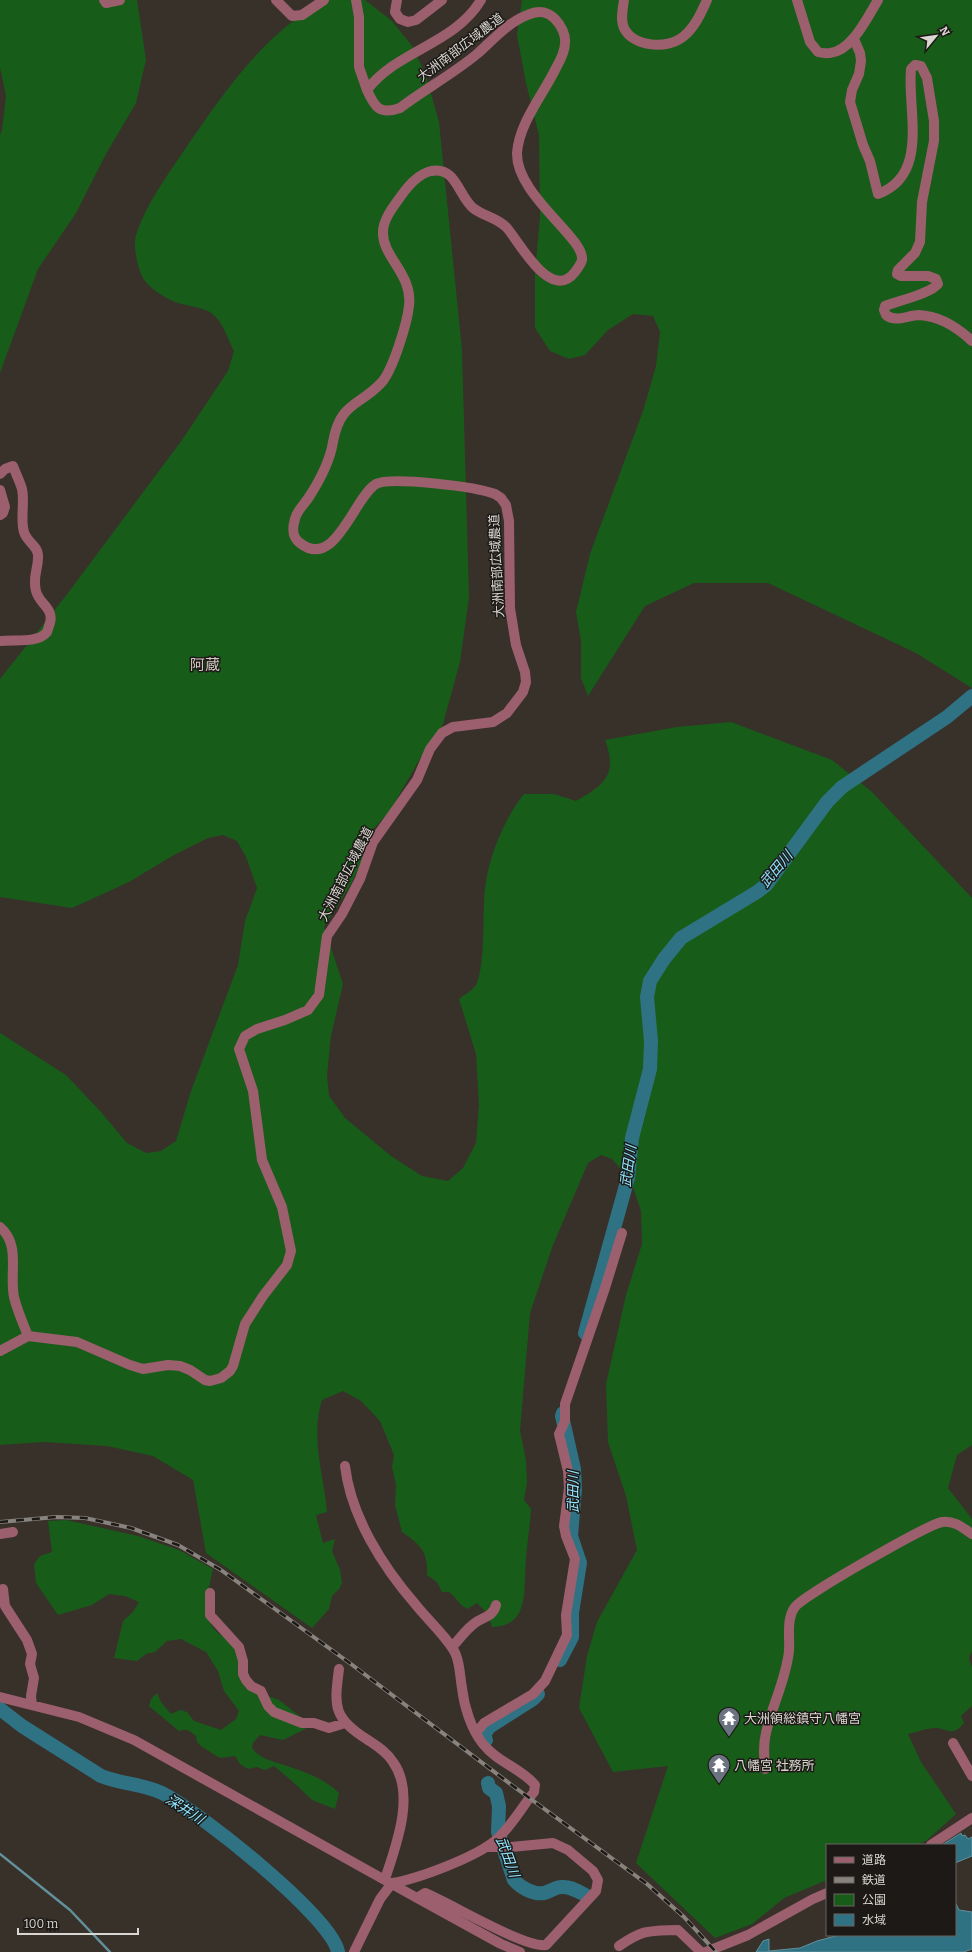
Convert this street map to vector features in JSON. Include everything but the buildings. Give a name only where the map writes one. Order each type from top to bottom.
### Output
[{"type":"street","points":[[104,0],[106,3],[120,0]]},
{"type":"street","points":[[276,0],[278,4],[292,16],[302,15],[324,0]]},
{"type":"street","points":[[356,0],[359,17],[359,67],[367,90]]},
{"type":"street","points":[[398,0],[396,12],[400,19],[408,22],[416,20],[442,0]]},
{"type":"street","name":"大洲南部広域農道","points":[[28,1336],[77,1342],[130,1365],[143,1369],[168,1365],[180,1366],[190,1370],[205,1380],[210,1381],[221,1378],[230,1371],[233,1366],[245,1324],[263,1296],[287,1265],[291,1251],[282,1207],[262,1160],[253,1091],[239,1048],[245,1036],[257,1029],[285,1020],[308,1010],[319,995],[327,936],[342,914],[360,879],[373,842],[417,780],[430,749],[442,733],[453,727],[493,722],[507,713],[523,692],[526,682],[525,672],[514,634],[510,608],[509,521],[506,505],[501,498],[495,494],[432,483],[388,481],[375,485],[364,496],[334,540],[319,549],[308,548],[299,542],[293,534],[293,523],[296,514],[309,497],[331,457],[335,431],[339,418],[347,409],[382,381],[394,360],[409,307],[409,290],[403,275],[385,242],[383,230],[388,217],[403,193],[417,178],[429,171],[441,170],[452,176],[470,205],[496,219],[507,228],[533,263],[545,275],[557,280],[568,278],[575,271],[582,260],[580,248],[526,184],[518,167],[520,135],[561,58],[565,44],[564,32],[554,19],[544,12],[531,13],[495,35],[477,54],[400,108],[389,112],[380,110],[372,101],[367,90],[375,79],[387,70],[460,26],[473,13],[481,0]]},
{"type":"street","points":[[624,0],[623,26],[629,36],[646,44],[666,44],[682,38],[694,26],[707,0]]},
{"type":"street","points":[[797,0],[810,42],[818,52],[832,53],[854,39],[878,0]]},
{"type":"street","points":[[854,39],[860,53],[861,61],[859,74],[852,90],[850,102],[863,145],[870,161],[878,194],[898,184],[912,149],[913,123],[910,79],[911,69],[915,64],[921,66],[927,78],[934,121],[934,141],[922,202],[920,242],[915,253],[897,274],[901,276],[928,276],[936,279],[938,284],[927,293],[916,294],[886,306],[884,310],[886,315],[897,319],[919,315],[949,322],[972,341]]},
{"type":"street","points":[[0,474],[5,469],[13,466],[22,490],[24,532],[27,539],[36,548],[38,555],[34,578],[36,593],[52,616],[47,631],[42,636],[33,639],[0,641]]},
{"type":"street","points":[[0,490],[5,507],[3,513],[0,515]]},
{"type":"street","points":[[0,1227],[6,1232],[12,1244],[14,1296],[28,1336],[0,1351]]},
{"type":"street","points":[[476,1733],[484,1723],[533,1694],[545,1681],[566,1635],[566,1615],[575,1559],[566,1536],[564,1526],[569,1488],[568,1471],[559,1434],[565,1421],[565,1404],[603,1296],[622,1233]]},
{"type":"street","points":[[345,1466],[347,1484],[368,1536],[394,1578],[452,1647],[456,1654],[468,1714],[476,1733],[492,1754],[530,1779],[535,1785],[534,1792],[503,1833],[486,1847],[423,1876],[411,1880],[388,1881]]},
{"type":"street","points":[[765,1769],[764,1751],[766,1733],[783,1682],[789,1651],[790,1622],[795,1606],[822,1588],[920,1531],[942,1522],[958,1524],[972,1534]]},
{"type":"street","points":[[0,1534],[14,1532]]},
{"type":"street","points":[[3,1589],[5,1606],[27,1640],[32,1654],[30,1664],[34,1678],[31,1696],[32,1705]]},
{"type":"street","points":[[210,1593],[210,1615],[239,1647],[243,1661],[243,1674],[246,1680],[251,1686],[261,1691],[268,1706],[274,1712],[302,1722],[314,1723],[329,1728],[346,1723]]},
{"type":"street","points":[[452,1647],[475,1623],[484,1620],[495,1610],[496,1605]]},
{"type":"street","points":[[339,1669],[336,1697],[342,1719],[380,1747],[394,1762],[402,1789],[403,1814],[400,1833],[388,1881],[354,1952]]},
{"type":"street","points":[[0,1697],[79,1717],[134,1740],[500,1944],[520,1952]]},
{"type":"street","points":[[954,1743],[972,1776]]},
{"type":"street","points":[[933,1844],[972,1818]]},
{"type":"street","points":[[417,1898],[425,1893],[509,1934],[540,1945],[546,1944],[596,1891],[598,1880],[593,1871],[560,1845],[553,1843],[511,1847],[486,1847]]},
{"type":"street","points":[[706,1952],[748,1935],[826,1893]]},
{"type":"street","points":[[619,1946],[636,1934],[647,1931],[678,1930],[701,1952]]},
{"type":"green space","points":[[0,0],[137,0],[146,60],[136,103],[106,154],[76,213],[38,269],[0,373],[0,135],[2,130],[6,96],[0,68]]},
{"type":"green space","points":[[328,0],[365,0],[392,21],[413,47],[426,76],[439,122],[462,350],[469,597],[460,662],[441,731],[425,750],[390,811],[368,835],[362,861],[351,884],[324,927],[343,984],[331,1036],[327,1075],[329,1096],[345,1118],[391,1156],[422,1176],[448,1181],[463,1168],[476,1143],[479,1104],[476,1054],[459,999],[475,987],[479,976],[482,952],[485,888],[490,863],[498,838],[510,815],[524,794],[554,794],[576,801],[595,790],[606,777],[609,770],[609,752],[605,740],[677,727],[731,722],[832,760],[872,792],[972,898],[972,1445],[957,1455],[948,1488],[972,1519],[972,1651],[969,1658],[972,1667],[972,1706],[961,1716],[964,1723],[956,1730],[950,1731],[933,1728],[908,1734],[921,1762],[956,1814],[926,1841],[919,1844],[826,1844],[826,1880],[784,1898],[752,1924],[715,1938],[636,1863],[668,1766],[613,1772],[579,1708],[587,1656],[597,1622],[637,1550],[626,1496],[608,1442],[606,1384],[626,1295],[642,1244],[641,1211],[631,1181],[612,1159],[601,1155],[588,1163],[553,1245],[530,1313],[520,1431],[526,1460],[527,1483],[524,1500],[531,1509],[522,1604],[519,1613],[513,1620],[505,1625],[492,1627],[488,1614],[477,1603],[467,1609],[449,1592],[442,1592],[437,1582],[427,1575],[425,1555],[419,1545],[402,1532],[395,1505],[396,1485],[392,1467],[394,1455],[380,1421],[361,1401],[343,1391],[322,1400],[317,1428],[319,1456],[327,1512],[316,1515],[323,1543],[335,1539],[332,1551],[340,1570],[342,1582],[340,1588],[332,1596],[329,1609],[312,1628],[206,1553],[193,1480],[153,1456],[107,1446],[44,1442],[0,1445],[0,1033],[66,1075],[101,1112],[127,1143],[146,1153],[161,1151],[176,1141],[191,1091],[238,965],[245,921],[257,888],[246,857],[237,841],[223,835],[208,838],[174,855],[129,882],[72,908],[0,897],[0,679],[68,593],[182,440],[228,371],[234,351],[221,323],[208,311],[168,299],[152,288],[141,274],[136,255],[135,239],[145,212],[158,190],[215,106],[265,46],[305,13]]},
{"type":"green space","points":[[522,0],[972,0],[972,688],[916,653],[768,583],[694,583],[645,606],[588,696],[581,678],[581,641],[576,612],[590,554],[643,411],[656,366],[660,332],[653,316],[633,314],[608,330],[585,355],[569,359],[550,351],[535,328],[535,273],[540,217],[539,135],[526,83],[517,35]]},
{"type":"green space","points":[[66,1520],[138,1536],[179,1550],[213,1569],[208,1601],[209,1617],[215,1630],[227,1638],[236,1648],[240,1673],[262,1694],[279,1700],[307,1722],[305,1729],[283,1740],[260,1735],[253,1743],[252,1748],[264,1758],[308,1773],[334,1788],[339,1793],[335,1809],[312,1800],[274,1766],[265,1770],[257,1767],[248,1769],[240,1764],[235,1756],[220,1758],[202,1747],[197,1742],[196,1736],[188,1730],[179,1731],[149,1706],[151,1699],[157,1693],[161,1702],[171,1714],[180,1710],[187,1712],[194,1721],[221,1730],[236,1719],[239,1711],[224,1691],[218,1671],[206,1652],[181,1639],[167,1641],[155,1652],[146,1654],[137,1661],[114,1658],[123,1621],[133,1612],[139,1602],[125,1596],[109,1594],[92,1605],[58,1615],[36,1583],[34,1564],[40,1556],[52,1552],[48,1521]]},
{"type":"water","points":[[961,1833],[962,1836],[965,1835],[968,1839],[972,1837],[972,1856],[956,1863],[956,1844],[944,1844]]},
{"type":"water","points":[[956,1904],[959,1910],[972,1912],[972,1949],[964,1952],[756,1952],[763,1941],[769,1939],[769,1951],[800,1948],[835,1936],[956,1936]]},
{"type":"waterway","name":"武田川","points":[[585,1333],[628,1178],[632,1138],[650,1069],[651,1041],[647,997],[650,981],[664,959],[681,938],[766,885],[827,802],[842,787],[947,717],[972,696]]},
{"type":"waterway","name":"武田川","points":[[560,1660],[572,1637],[572,1613],[580,1563],[571,1536],[575,1489],[574,1469],[562,1416],[563,1413]]},
{"type":"waterway","name":"武田川","points":[[486,1740],[484,1735],[489,1727],[533,1699],[538,1694]]},
{"type":"waterway","name":"深井川","points":[[0,1709],[22,1726],[101,1776],[162,1793],[203,1820],[261,1866],[289,1891],[313,1915],[330,1936],[338,1952]]},
{"type":"waterway","name":"武田川","points":[[488,1783],[489,1788],[496,1793],[499,1806],[498,1832],[514,1880],[523,1888],[531,1892],[544,1893],[559,1887],[568,1887],[587,1896]]},
{"type":"waterway","points":[[0,1854],[70,1910],[110,1952]]},
{"type":"railway","points":[[0,1522],[56,1517],[85,1518],[131,1528],[178,1545],[221,1570],[351,1664],[513,1786],[647,1884],[684,1917],[716,1952]]},
{"type":"place","name":"大洲領総鎮守八幡宮","points":[[729,1738]]},
{"type":"place","name":"八幡宮 社務所","points":[[719,1784]]},
{"type":"district","name":"阿蔵","points":[[205,665]]}]
